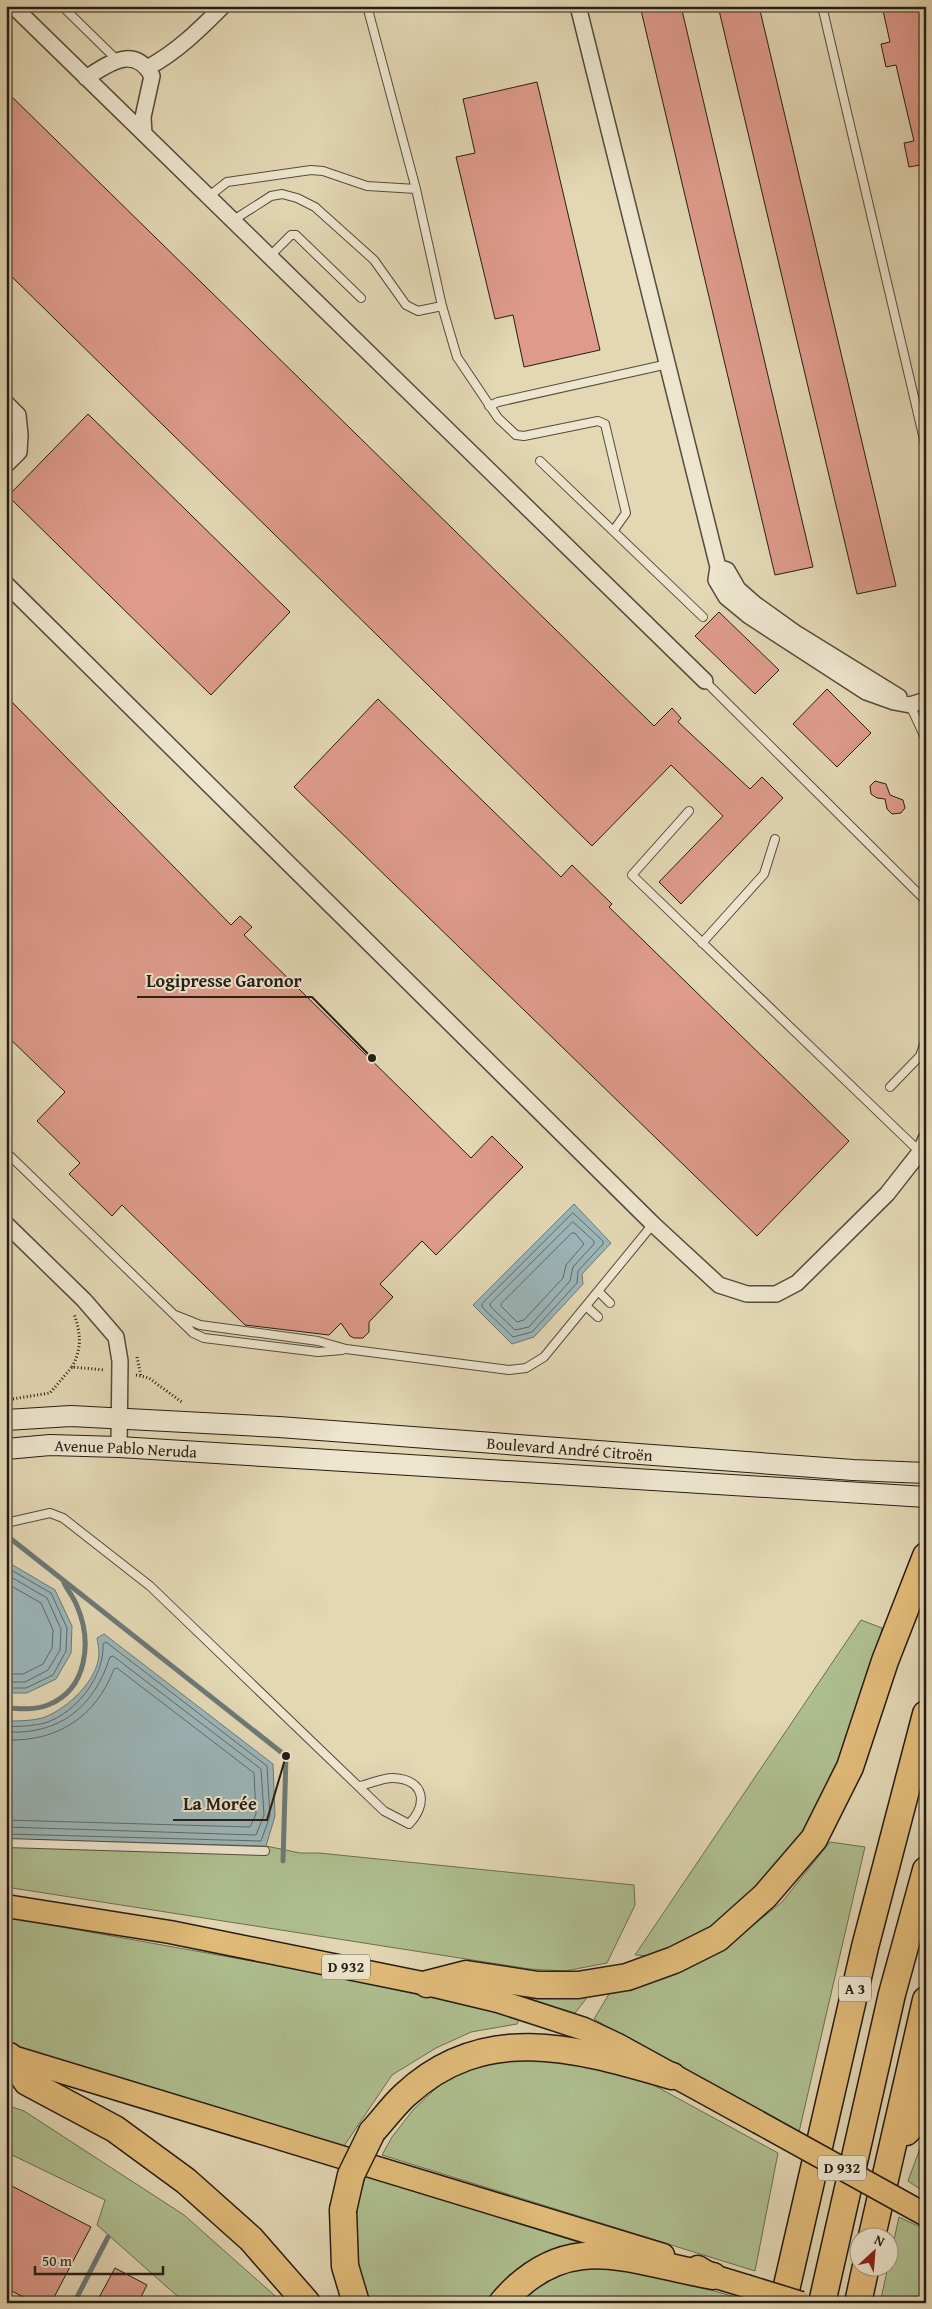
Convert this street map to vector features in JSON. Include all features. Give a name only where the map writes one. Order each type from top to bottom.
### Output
[{"type":"highway","points":[[428,1984],[466,1974],[538,1985],[578,1985],[627,1977],[674,1960],[718,1938],[765,1896],[814,1839],[850,1767],[885,1661],[926,1556]]},
{"type":"highway","name":"A 3","points":[[783,2303],[864,1947],[926,1714]]},
{"type":"highway","name":"A 3","points":[[822,2303],[892,1994],[926,1870]]},
{"type":"highway","points":[[874,2226],[926,2000]]},
{"type":"highway","points":[[356,2303],[345,2266],[343,2210],[351,2175],[372,2132],[405,2095],[446,2065],[493,2048],[543,2047],[575,2050],[672,2076]]},
{"type":"highway","points":[[8,2055],[27,2082],[115,2129],[186,2181],[251,2239],[307,2303]]},
{"type":"highway","points":[[892,2146],[911,2127],[926,2088]]},
{"type":"highway","points":[[502,2303],[515,2288],[542,2268],[578,2256],[620,2256],[713,2276]]},
{"type":"highway","points":[[754,2294],[791,2264]]},
{"type":"highway","points":[[858,2303],[864,2276]]},
{"type":"main road","name":"Avenue Pablo Neruda","points":[[6,1420],[71,1416],[213,1423]]},
{"type":"main road","name":"Boulevard André Citroën","points":[[213,1423],[853,1470],[926,1473]]},
{"type":"main road","name":"Avenue Pablo Neruda","points":[[6,1449],[50,1445],[246,1454]]},
{"type":"main road","name":"Boulevard André Citroën","points":[[246,1454],[926,1496]]},
{"type":"main road","name":"D 932","points":[[6,1906],[170,1932],[498,2000],[584,2029],[616,2044],[926,2215]]},
{"type":"main road","points":[[8,2055],[693,2264],[713,2276],[754,2294],[801,2303]]},
{"type":"street","points":[[13,6],[708,684]]},
{"type":"street","points":[[147,68],[165,58],[194,35],[223,6]]},
{"type":"street","points":[[578,6],[718,567],[727,570],[738,589],[755,604],[797,634],[910,705],[926,700]]},
{"type":"street","points":[[86,78],[116,59],[134,60],[147,68],[152,76],[143,117],[144,134]]},
{"type":"street","points":[[6,403],[18,415],[20,435],[19,452],[6,465]]},
{"type":"street","points":[[6,584],[654,1224],[720,1285],[747,1294],[776,1294],[797,1282],[887,1194],[923,1146]]},
{"type":"street","points":[[6,1224],[84,1300],[116,1337],[120,1372],[119,1447]]},
{"type":"lane","points":[[62,6],[116,59]]},
{"type":"lane","points":[[368,6],[416,189],[442,306],[457,357],[489,406],[516,435],[524,436],[598,421],[604,424],[626,513],[614,530]]},
{"type":"lane","points":[[822,6],[926,448]]},
{"type":"lane","points":[[208,197],[227,182],[311,170],[323,171],[367,186],[416,189]]},
{"type":"lane","points":[[232,221],[270,196],[282,194],[297,198],[315,207],[374,260],[406,305],[418,310],[442,306]]},
{"type":"lane","points":[[269,257],[291,235],[296,235],[361,298]]},
{"type":"lane","points":[[489,406],[498,402],[668,364]]},
{"type":"lane","points":[[540,461],[703,616]]},
{"type":"lane","points":[[708,684],[926,901]]},
{"type":"lane","points":[[910,705],[926,740]]},
{"type":"lane","points":[[689,811],[632,875],[702,943],[923,1146]]},
{"type":"lane","points":[[702,943],[764,874],[775,839]]},
{"type":"lane","points":[[890,1087],[920,1056],[926,1040]]},
{"type":"lane","points":[[6,1152],[193,1333],[204,1338],[318,1352],[346,1350]]},
{"type":"lane","points":[[175,1315],[200,1325],[318,1341],[346,1350],[510,1370],[526,1368],[544,1357],[654,1224]]},
{"type":"lane","points":[[598,1292],[610,1303]]},
{"type":"lane","points":[[586,1306],[598,1318]]},
{"type":"lane","points":[[6,1523],[50,1513],[63,1518],[150,1586],[384,1811],[409,1824],[418,1814],[422,1799],[418,1788],[408,1782],[393,1777],[360,1786]]},
{"type":"lane","points":[[6,1843],[265,1851]]},
{"type":"path","points":[[6,1400],[50,1393],[72,1367],[80,1344],[79,1328],[64,1298],[64,1281]]},
{"type":"path","points":[[72,1367],[120,1372],[149,1378],[178,1401],[191,1406]]},
{"type":"green space","points":[[861,1620],[882,1628],[877,1654],[843,1759],[807,1832],[760,1889],[714,1927],[654,1956],[635,1955]]},
{"type":"green space","points":[[6,1839],[266,1846],[300,1853],[319,1853],[634,1885],[635,1905],[607,1963],[565,1971],[530,1969],[6,1887]]},
{"type":"green space","points":[[830,1842],[865,1847],[799,2132],[755,2112],[594,2019],[609,1994],[677,1973],[725,1948],[782,1902]]},
{"type":"green space","points":[[6,1917],[324,1974],[520,2017],[517,2024],[471,2032],[436,2048],[392,2075],[342,2149],[6,2045]]},
{"type":"green space","points":[[589,1995],[575,2013],[526,1999]]},
{"type":"green space","points":[[507,2056],[594,2067],[637,2076],[778,2153],[755,2271],[382,2155],[392,2137],[413,2110],[453,2072]]},
{"type":"green space","points":[[6,2105],[24,2111],[184,2215],[283,2303],[185,2303],[97,2225],[105,2200],[6,2152]]},
{"type":"green space","points":[[926,2132],[926,2193],[908,2181]]},
{"type":"green space","points":[[366,2175],[587,2245],[536,2258],[509,2275],[486,2303],[371,2303],[359,2270],[355,2211]]},
{"type":"green space","points":[[899,2217],[926,2230],[926,2303],[880,2303],[886,2276],[900,2276],[900,2226],[897,2226]]},
{"type":"green space","points":[[584,2268],[647,2272],[746,2300],[745,2303],[518,2303],[546,2279]]},
{"type":"water","points":[[574,1204],[611,1243],[582,1274],[583,1284],[534,1337],[512,1344],[473,1305]]},
{"type":"water","points":[[6,1561],[55,1590],[72,1626],[71,1653],[56,1679],[27,1693],[6,1693]]},
{"type":"water","points":[[104,1634],[273,1764],[275,1816],[266,1846],[6,1839],[6,1721],[31,1720],[45,1717],[72,1700],[88,1683],[93,1674],[99,1654],[97,1638]]},
{"type":"building","points":[[640,6],[681,6],[813,567],[775,575]]},
{"type":"building","points":[[718,6],[759,6],[896,586],[857,594]]},
{"type":"building","points":[[882,6],[926,6],[926,167],[921,167],[920,165],[909,167],[904,143],[914,141],[896,65],[886,67],[881,44],[890,42]]},
{"type":"building","points":[[537,82],[600,350],[524,367],[513,315],[495,319],[456,157],[475,153],[463,99]]},
{"type":"building","points":[[6,91],[654,726],[672,708],[681,718],[678,722],[750,789],[762,777],[783,798],[681,904],[659,882],[723,816],[671,765],[592,846],[6,271]]},
{"type":"building","points":[[88,414],[290,612],[211,695],[8,496]]},
{"type":"building","points":[[719,612],[779,670],[755,694],[695,636]]},
{"type":"building","points":[[827,689],[871,733],[837,767],[793,724]]},
{"type":"building","points":[[6,696],[231,925],[240,916],[252,927],[244,935],[471,1158],[492,1136],[523,1167],[436,1255],[422,1241],[380,1284],[393,1297],[369,1322],[369,1332],[363,1338],[350,1336],[341,1323],[329,1335],[245,1325],[122,1205],[112,1216],[69,1174],[80,1163],[37,1121],[65,1092],[6,1035]]},
{"type":"building","points":[[378,699],[561,877],[572,865],[612,904],[609,907],[849,1141],[757,1236],[294,787]]},
{"type":"building","points":[[875,781],[886,784],[890,795],[903,800],[905,808],[901,813],[892,814],[887,809],[885,799],[877,798],[871,794],[870,786]]},
{"type":"building","points":[[6,2183],[91,2227],[51,2303],[35,2303],[6,2288]]},
{"type":"building","points":[[115,2268],[147,2285],[138,2303],[96,2303]]},
{"type":"waterway","points":[[6,1535],[286,1756],[283,1861]]},
{"type":"waterway","points":[[6,1708],[22,1709],[48,1705],[61,1698],[72,1688],[79,1676],[85,1648],[82,1620],[77,1606],[64,1583]]},
{"type":"waterway","points":[[74,2303],[108,2237]]},
{"type":"place","name":"Logipresse Garonor","points":[[372,1058]]},
{"type":"place","name":"La Morée","points":[[286,1756]]}]
